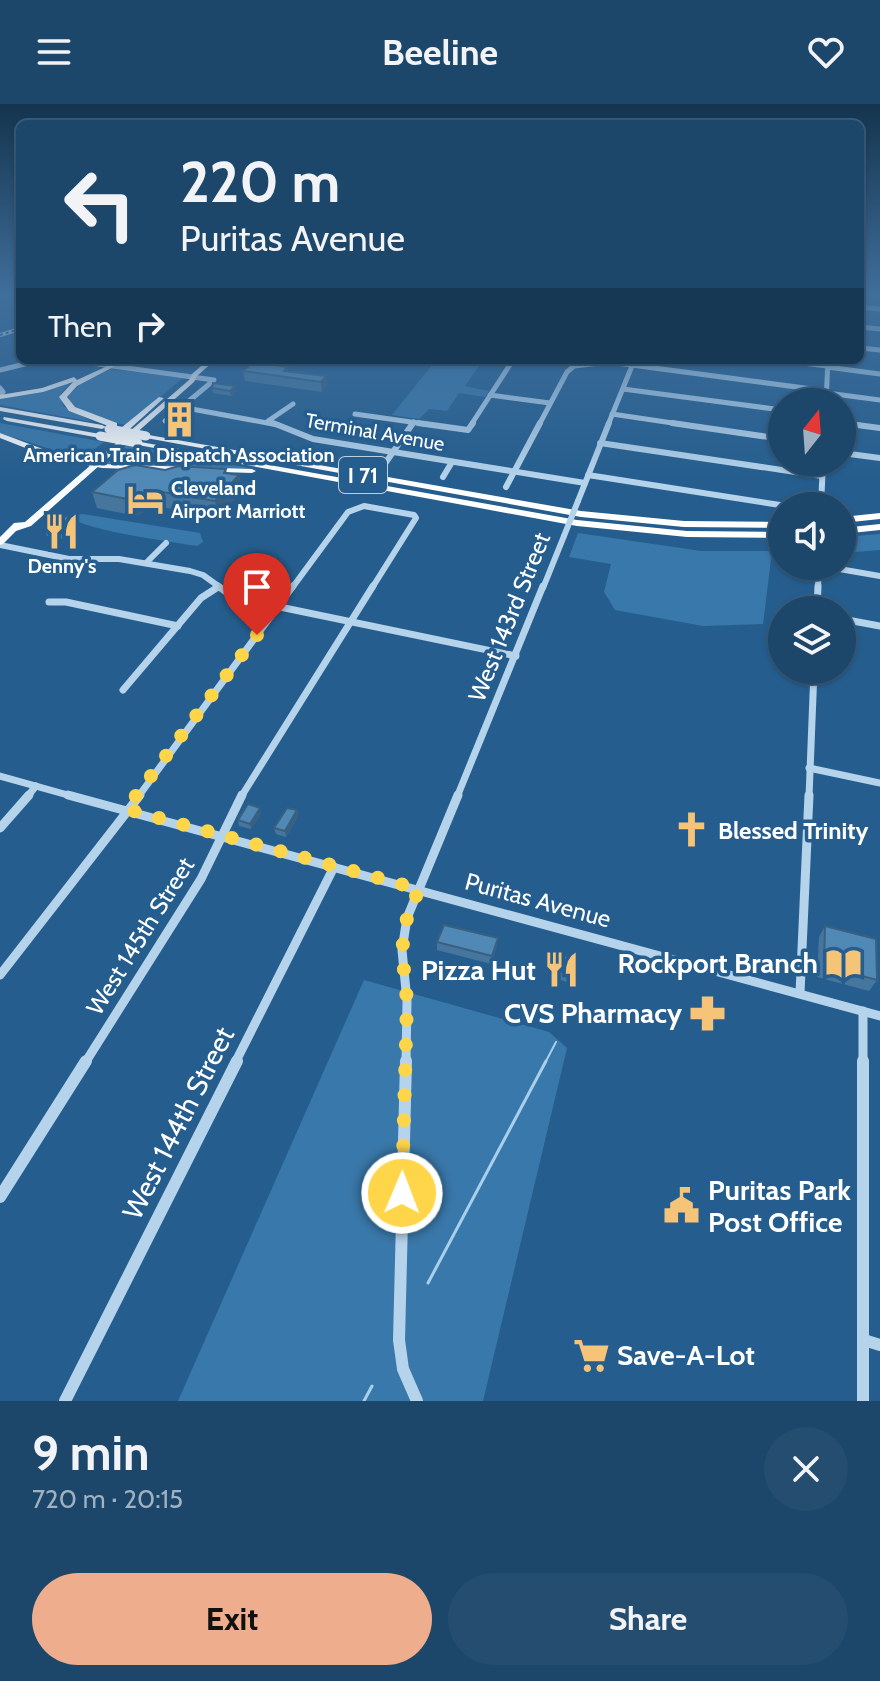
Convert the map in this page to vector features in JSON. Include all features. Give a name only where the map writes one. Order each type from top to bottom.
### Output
[{"type":"highway","points":[[0,396],[50,388],[106,364]]},
{"type":"highway","points":[[106,364],[74,384],[63,397],[72,409],[111,427]]},
{"type":"highway","name":"I 71","points":[[0,409],[581,514],[684,524],[768,525]]},
{"type":"highway","name":"I 71","points":[[0,417],[513,513],[660,533],[768,535]]},
{"type":"highway","points":[[0,435],[54,456],[90,464],[251,471],[513,513]]},
{"type":"highway","points":[[856,519],[880,516]]},
{"type":"highway","points":[[856,530],[880,527]]},
{"type":"main road","points":[[0,544],[14,529],[28,524],[90,464],[192,381],[194,375],[207,364]]},
{"type":"street","points":[[0,370],[25,364]]},
{"type":"street","points":[[115,364],[215,381],[165,421]]},
{"type":"street","points":[[355,414],[468,430],[510,364]]},
{"type":"street","points":[[506,487],[567,372],[582,364]]},
{"type":"street","name":"West 143rd Street","points":[[417,1401],[403,1369],[399,1340],[407,1001],[402,950],[407,918],[633,364]]},
{"type":"street","points":[[647,364],[801,388]]},
{"type":"street","points":[[827,388],[827,364],[880,374]]},
{"type":"street","points":[[0,388],[3,392],[0,396]]},
{"type":"street","points":[[623,389],[768,408]]},
{"type":"street","points":[[490,395],[550,403]]},
{"type":"street","points":[[856,396],[880,400]]},
{"type":"street","points":[[268,421],[293,404]]},
{"type":"street","name":"Terminal Avenue","points":[[181,407],[268,421],[313,439],[585,483]]},
{"type":"street","points":[[612,414],[768,437]]},
{"type":"street","points":[[382,468],[414,422]]},
{"type":"street","points":[[856,425],[880,428]]},
{"type":"street","points":[[600,443],[768,468]]},
{"type":"street","points":[[856,455],[880,458]]},
{"type":"street","points":[[443,477],[452,462]]},
{"type":"street","points":[[588,475],[768,503]]},
{"type":"street","points":[[821,492],[822,476]]},
{"type":"street","name":"West 145th Street","points":[[0,1197],[201,879],[240,798],[416,518],[383,508],[359,506],[348,512],[278,607]]},
{"type":"street","points":[[146,563],[166,543]]},
{"type":"street","points":[[0,544],[69,559],[119,559],[203,575],[218,587],[246,600],[516,656]]},
{"type":"street","points":[[856,572],[880,576]]},
{"type":"street","points":[[123,690],[201,598],[218,587]]},
{"type":"street","points":[[49,602],[66,602],[178,626]]},
{"type":"street","points":[[0,975],[278,607]]},
{"type":"street","points":[[856,622],[880,626]]},
{"type":"street","points":[[800,993],[813,684]]},
{"type":"street","points":[[809,768],[880,783]]},
{"type":"street","name":"Puritas Avenue","points":[[0,776],[880,1016]]},
{"type":"street","points":[[0,828],[36,786]]},
{"type":"street","name":"West 144th Street","points":[[65,1401],[334,867]]},
{"type":"street","points":[[863,1011],[863,1401]]},
{"type":"street","points":[[864,1340],[880,1345]]},
{"type":"shaded area","points":[[433,364],[480,364],[465,386],[489,391],[485,397],[459,393],[447,411],[429,409],[419,419],[392,415]]},
{"type":"shaded area","points":[[111,369],[183,378],[127,425],[84,413],[71,403],[68,396],[81,383]]},
{"type":"shaded area","points":[[72,381],[61,393],[63,406],[93,422],[0,405],[0,398]]},
{"type":"shaded area","points":[[0,423],[104,442],[82,459],[0,433]]},
{"type":"shaded area","points":[[127,445],[254,469],[106,464]]},
{"type":"shaded area","points":[[83,514],[200,533],[203,542],[197,546],[128,535],[90,526],[69,516]]},
{"type":"shaded area","points":[[578,533],[701,551],[768,551],[768,580],[763,624],[703,626],[615,610],[604,592],[611,564],[569,557]]},
{"type":"shaded area","points":[[880,534],[880,550],[856,552],[856,536]]},
{"type":"shaded area","points":[[364,980],[549,1032],[567,1048],[483,1401],[178,1401]]},
{"type":"building","points":[[251,364],[267,364],[288,367],[284,371],[326,376],[321,382],[243,371]]},
{"type":"building","points":[[213,383],[235,386],[230,391],[212,388]]},
{"type":"building","points":[[178,412],[186,413],[180,418],[171,417]]},
{"type":"building","points":[[135,465],[165,470],[179,466],[226,469],[224,473],[239,475],[215,501],[151,490],[132,500],[92,492],[118,470]]},
{"type":"building","points":[[58,515],[74,518],[60,530],[44,527]]},
{"type":"building","points":[[248,804],[260,808],[250,824],[238,820]]},
{"type":"building","points":[[287,808],[297,810],[285,831],[274,828]]},
{"type":"building","points":[[444,925],[498,938],[492,956],[437,942]]},
{"type":"building","points":[[825,926],[876,939],[877,980],[824,966]]},
{"type":"building","points":[[557,954],[574,958],[569,974],[553,966]]},
{"type":"waterway","points":[[545,1063],[556,1042]]},
{"type":"waterway","points":[[428,1283],[546,1061]]},
{"type":"waterway","points":[[364,1401],[372,1386]]},
{"type":"place","name":"American Train Dispatch Association","points":[[179,420]]},
{"type":"place","name":"Cleveland Airport Marriott","points":[[145,500]]},
{"type":"place","name":"Denny's","points":[[62,531]]},
{"type":"place","name":"Blessed Trinity","points":[[692,830]]},
{"type":"place","name":"Rockport Branch","points":[[844,963]]},
{"type":"place","name":"Pizza Hut","points":[[562,970]]},
{"type":"place","name":"CVS Pharmacy","points":[[708,1013]]},
{"type":"place","name":"Puritas Park Post Office","points":[[682,1206]]},
{"type":"place","name":"Save-A-Lot","points":[[591,1355]]},
{"type":"route","points":[[257,635],[126,809],[419,889],[407,918],[402,950],[407,1001],[402,1193]]}]
